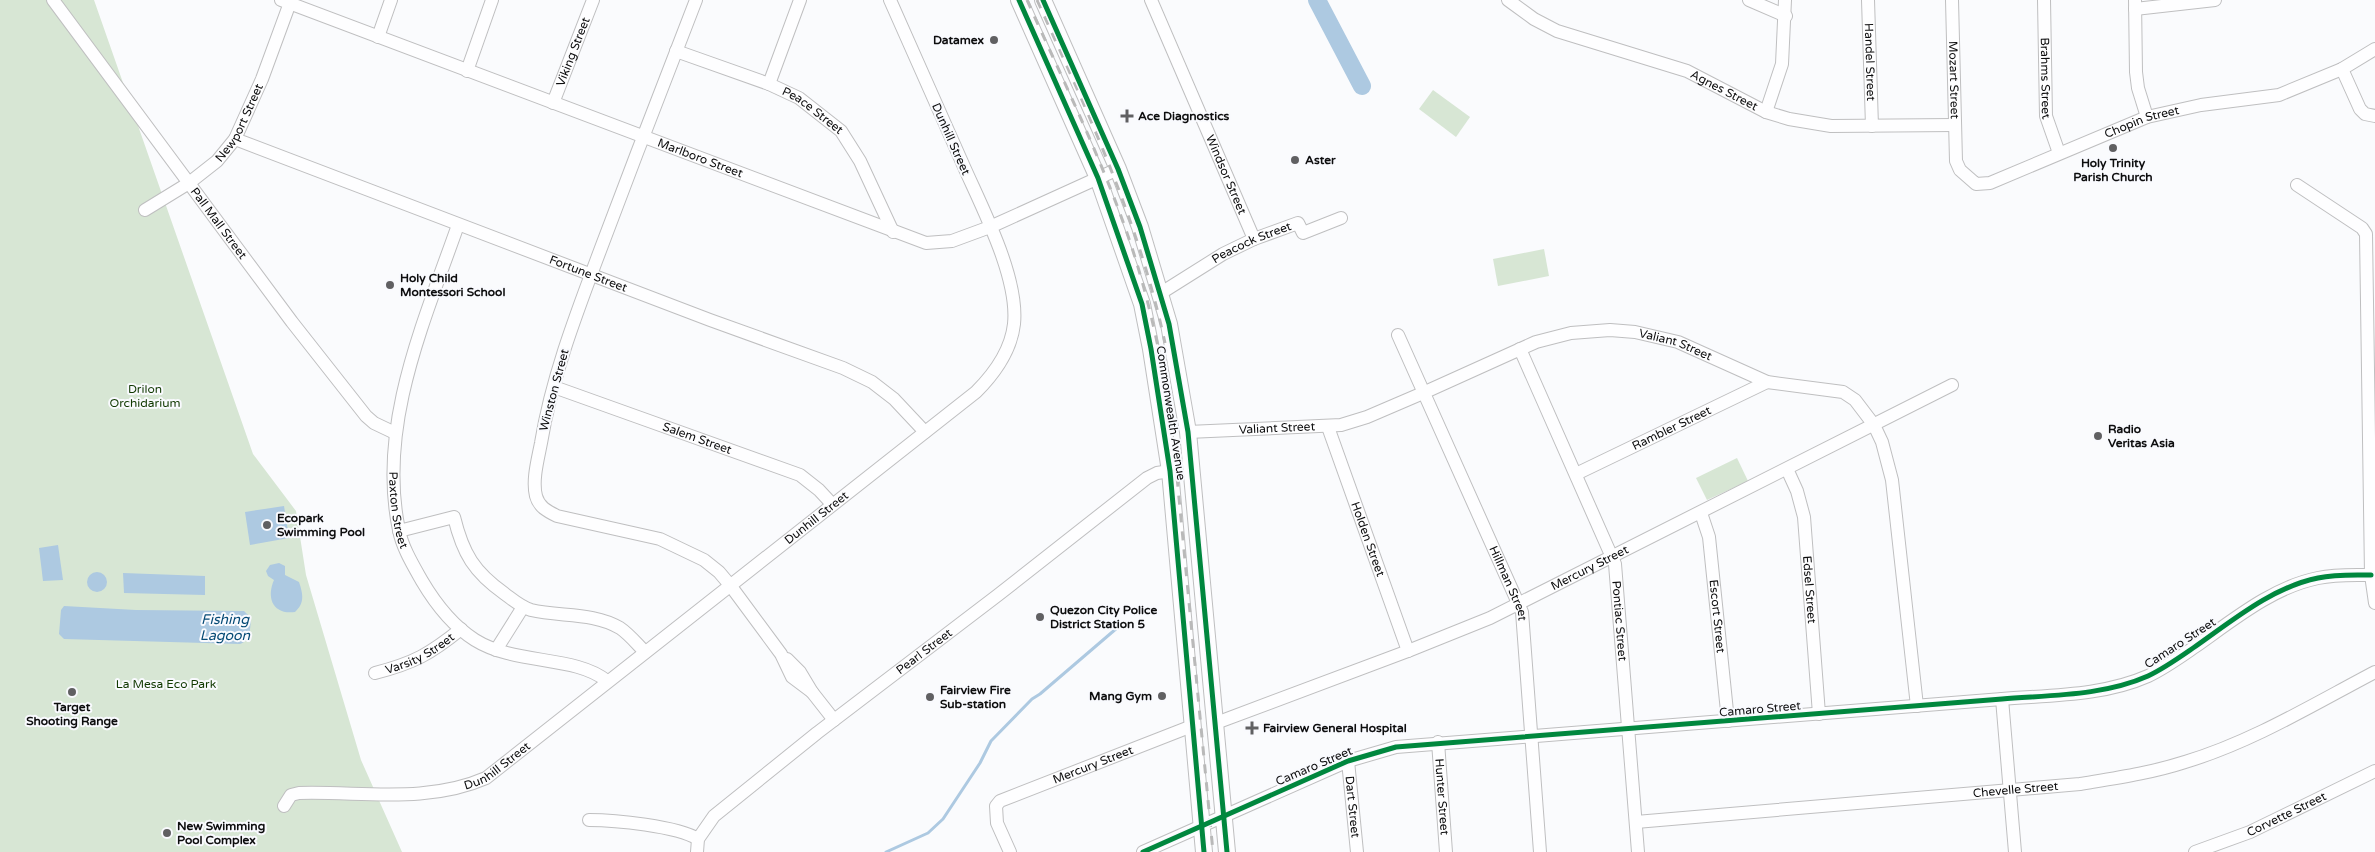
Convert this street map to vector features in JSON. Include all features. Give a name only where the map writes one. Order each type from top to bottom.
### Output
[{"type":"main road","name":"Commonwealth Avenue","points":[[1019,0],[1098,178],[1142,304],[1160,401],[1170,471],[1204,852]]},
{"type":"main road","name":"Commonwealth Avenue","points":[[1043,0],[1118,169],[1140,227],[1161,294],[1183,394],[1227,852]]},
{"type":"street","name":"Pall Mall Street","points":[[53,0],[292,322],[366,416],[380,426],[395,433]]},
{"type":"street","points":[[378,37],[391,0]]},
{"type":"street","points":[[467,71],[492,0]]},
{"type":"street","name":"Viking Street","points":[[553,103],[593,0]]},
{"type":"street","name":"Winston Street","points":[[696,0],[642,137],[591,275],[554,387],[544,426],[535,482],[539,504],[546,511],[557,516],[660,539],[704,560],[719,572],[730,585],[781,654],[800,672],[812,692],[834,720]]},
{"type":"street","points":[[769,84],[800,0]]},
{"type":"street","name":"Dunhill Street","points":[[284,806],[291,795],[299,793],[334,792],[411,795],[438,792],[472,784],[493,774],[607,681],[976,392],[991,377],[1010,340],[1014,324],[1010,284],[990,227],[890,0]]},
{"type":"street","name":"Windsor Street","points":[[1151,0],[1254,239]]},
{"type":"street","name":"Agnes Street","points":[[1508,0],[1534,19],[1557,31],[1687,71],[1766,112],[1813,124],[1872,126],[1955,124]]},
{"type":"street","points":[[1749,0],[1786,16]]},
{"type":"street","points":[[1766,112],[1782,64],[1786,16],[1785,0]]},
{"type":"street","name":"Handel Street","points":[[1868,0],[1872,126]]},
{"type":"street","name":"Mozart Street","points":[[1952,0],[1956,161]]},
{"type":"street","name":"Brahms Street","points":[[2044,0],[2046,116],[2059,153]]},
{"type":"street","points":[[2147,117],[2138,88],[2136,72],[2135,4],[2216,0]]},
{"type":"street","name":"Newport Street","points":[[145,210],[189,183],[217,160],[236,139],[262,79],[287,1]]},
{"type":"street","name":"Marlboro Street","points":[[287,1],[467,71],[926,243],[952,241],[990,227],[1118,169]]},
{"type":"street","name":"Chopin Street","points":[[1956,161],[1960,170],[1976,184],[1990,183],[2147,117],[2201,105],[2271,97],[2342,69],[2375,49]]},
{"type":"street","name":"Peace Street","points":[[676,51],[769,84],[799,98],[841,131],[860,161],[893,232]]},
{"type":"street","points":[[2342,69],[2360,110],[2375,116]]},
{"type":"street","name":"Fortune Street","points":[[236,139],[458,225],[850,371],[872,382],[894,399],[925,432]]},
{"type":"street","points":[[2296,185],[2365,230],[2371,276],[2371,575],[2375,603]]},
{"type":"street","name":"Peacock Street","points":[[1161,294],[1223,254],[1254,239],[1298,223],[1303,233],[1341,218]]},
{"type":"street","name":"Paxton Street","points":[[458,225],[419,340],[395,433],[392,456],[399,531],[412,563],[426,589],[461,629],[475,640],[496,650],[519,657],[585,670],[600,675],[607,681]]},
{"type":"street","name":"Valiant Street","points":[[1188,432],[1328,427],[1367,416],[1424,393],[1550,337],[1592,330],[1635,332],[1691,346],[1767,382],[1843,392],[1855,400],[1874,425],[1885,452],[1892,480],[1917,706]]},
{"type":"street","name":"Hillman Street","points":[[1398,335],[1519,604],[1524,627],[1540,852]]},
{"type":"street","name":"Pontiac Street","points":[[1520,349],[1612,555],[1616,573],[1638,852]]},
{"type":"street","name":"Rambler Street","points":[[1576,474],[1767,382]]},
{"type":"street","name":"Mercury Street","points":[[1216,723],[1408,651],[1519,604],[1612,555],[1701,513],[1952,385]]},
{"type":"street","name":"Salem Street","points":[[554,387],[800,475],[820,490],[832,504]]},
{"type":"street","name":"Holden Street","points":[[1328,427],[1408,651]]},
{"type":"street","name":"Edsel Street","points":[[1786,469],[1797,491],[1804,517],[1819,714]]},
{"type":"street","name":"Pearl Street","points":[[698,839],[714,816],[834,720],[1147,478],[1158,473],[1170,471]]},
{"type":"street","name":"Escort Street","points":[[1701,513],[1709,537],[1728,722]]},
{"type":"street","points":[[399,531],[454,517],[473,566],[483,578],[524,607],[601,620],[620,628],[645,652]]},
{"type":"street","name":"Camaro Street","points":[[1143,852],[1348,761],[1380,750],[1438,742],[1628,730],[2094,691],[2132,682],[2163,669],[2248,610],[2291,586],[2332,575],[2371,575]]},
{"type":"street","points":[[496,650],[524,607]]},
{"type":"street","name":"Varsity Street","points":[[375,672],[414,662],[426,656],[461,629]]},
{"type":"street","name":"Chevelle Street","points":[[1636,822],[2080,784],[2141,774],[2187,762],[2251,736],[2375,672]]},
{"type":"street","points":[[2002,699],[2014,852]]},
{"type":"street","name":"Mercury Street","points":[[1010,852],[997,822],[996,806],[1005,798],[1192,726]]},
{"type":"street","name":"Hunter Street","points":[[1438,742],[1446,852]]},
{"type":"street","name":"Dart Street","points":[[1348,761],[1357,852]]},
{"type":"street","name":"Corvette Street","points":[[2194,852],[2250,832],[2375,772]]},
{"type":"street","points":[[589,820],[621,821],[685,833],[698,839],[697,852]]},
{"type":"green space","name":"La Mesa Eco Park","points":[[0,0],[94,0],[253,454],[296,511],[306,575],[361,760],[402,852],[0,852]]},
{"type":"green space","points":[[1433,90],[1470,117],[1456,137],[1419,109]]},
{"type":"green space","points":[[1544,249],[1549,276],[1498,286],[1493,259]]},
{"type":"green space","points":[[1737,458],[1748,481],[1707,500],[1696,478]]},
{"type":"water","name":"Ecopark Swimming Pool","points":[[284,506],[289,538],[250,545],[245,512]]},
{"type":"water","points":[[58,545],[63,580],[43,581],[39,548]]},
{"type":"water","points":[[279,563],[285,566],[285,575],[299,582],[302,602],[295,612],[281,611],[273,604],[271,599],[274,580],[268,576],[266,571],[270,565]]},
{"type":"water","points":[[97,572],[104,575],[107,582],[104,589],[97,592],[90,589],[87,582],[90,575]]},
{"type":"water","points":[[123,573],[205,576],[205,595],[124,593]]},
{"type":"water","name":"Fishing Lagoon","points":[[64,606],[136,610],[244,611],[251,618],[250,630],[246,640],[240,644],[64,639],[59,634],[61,610]]},
{"type":"waterway","points":[[1317,0],[1362,86]]},
{"type":"waterway","points":[[886,852],[928,833],[943,819],[980,763],[991,741],[1032,699],[1124,622]]},
{"type":"railway","points":[[1027,0],[1104,171],[1134,254],[1154,326],[1172,425],[1213,852]]},
{"type":"railway","points":[[1037,0],[1093,126],[1127,211],[1154,298],[1165,343]]},
{"type":"cycle path","points":[[1019,0],[1098,178],[1142,304],[1170,471],[1204,852]]},
{"type":"cycle path","points":[[1043,0],[1118,169],[1140,227],[1169,324],[1188,432],[1227,852]]},
{"type":"cycle path","points":[[1143,852],[1348,761],[1396,747],[2076,694],[2131,683],[2160,669],[2239,615],[2285,589],[2301,582],[2325,577],[2371,575]]},
{"type":"place","name":"Datamex","points":[[994,40]]},
{"type":"place","name":"Ace Diagnostics","points":[[1127,116]]},
{"type":"place","name":"Holy Trinity Parish Church","points":[[2113,148]]},
{"type":"place","name":"Aster","points":[[1295,160]]},
{"type":"place","name":"Holy Child Montessori School","points":[[390,285]]},
{"type":"place","name":"Radio Veritas Asia","points":[[2098,436]]},
{"type":"place","name":"Ecopark Swimming Pool","points":[[267,525]]},
{"type":"place","name":"Quezon City Police District Station 5","points":[[1040,617]]},
{"type":"place","name":"Target Shooting Range","points":[[72,692]]},
{"type":"place","name":"Mang Gym","points":[[1162,696]]},
{"type":"place","name":"Fairview Fire Sub-station","points":[[930,697]]},
{"type":"place","name":"Fairview General Hospital","points":[[1252,728]]},
{"type":"place","name":"New Swimming Pool Complex","points":[[167,833]]},
{"type":"park label","name":"Drilon Orchidarium","points":[[145,396]]}]
